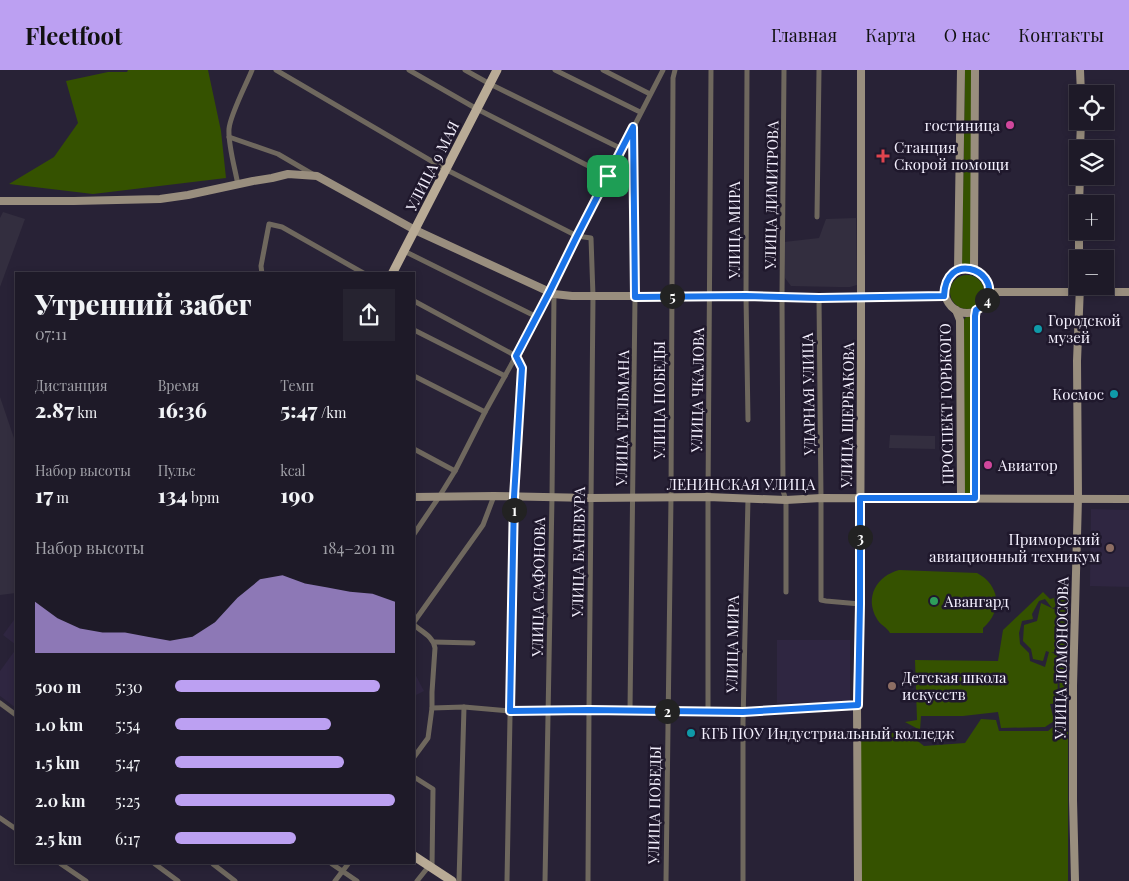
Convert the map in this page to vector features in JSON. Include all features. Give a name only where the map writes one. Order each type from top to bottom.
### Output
[{"type":"main road","name":"УЛИЦА 9 МАЯ","points":[[393,272],[497,70]]},
{"type":"main road","name":"УЛИЦА ЩЕРБАКОВА","points":[[858,881],[861,70]]},
{"type":"main road","points":[[958,270],[961,70]]},
{"type":"main road","points":[[974,270],[975,70]]},
{"type":"main road","points":[[1080,70],[1081,85]]},
{"type":"main road","points":[[0,201],[160,199],[288,174],[317,176],[415,230],[552,294],[635,297],[746,296],[819,298],[944,296],[945,286],[950,276],[958,270],[965,268],[979,272],[985,278],[990,292],[982,307],[976,310]]},
{"type":"main road","points":[[990,292],[1069,289]]},
{"type":"main road","points":[[1114,291],[1129,292]]},
{"type":"main road","name":"УЛИЦА ЛОМОНОСОВА","points":[[1075,881],[1073,686],[1078,498],[1076,361],[1080,295]]},
{"type":"main road","name":"ПРОСПЕКТ ГОРЬКОГО","points":[[944,296],[950,306],[956,310],[963,313],[976,310],[975,498]]},
{"type":"main road","name":"ПРОСПЕКТ ГОРЬКОГО","points":[[956,310],[960,320],[961,498]]},
{"type":"main road","name":"ЛЕНИНСКАЯ УЛИЦА","points":[[415,497],[708,497],[786,500],[822,498],[1129,499]]},
{"type":"main road","points":[[415,857],[452,881]]},
{"type":"street","points":[[238,184],[229,137],[229,127],[231,118],[252,70]]},
{"type":"street","points":[[276,70],[445,169],[577,236]]},
{"type":"street","points":[[409,70],[477,109],[608,176]]},
{"type":"street","points":[[465,70],[622,149]]},
{"type":"street","points":[[555,70],[640,112]]},
{"type":"street","points":[[603,70],[650,94]]},
{"type":"street","points":[[415,533],[455,470],[536,317],[552,294],[577,236],[662,70]]},
{"type":"street","name":"УЛИЦА ПОБЕДЫ","points":[[666,881],[671,497],[673,78],[675,70]]},
{"type":"street","name":"УЛИЦА ЧКАЛОВА","points":[[708,711],[711,70]]},
{"type":"street","name":"УЛИЦА МИРА","points":[[747,70],[746,296],[748,420]]},
{"type":"street","name":"УЛИЦА ДИМИТРОВА","points":[[784,70],[782,297],[783,491],[786,500],[786,592]]},
{"type":"street","points":[[817,217],[819,70]]},
{"type":"street","name":"УЛИЦА ТЕЛЬМАНА","points":[[630,710],[634,497],[635,297],[633,127]]},
{"type":"street","points":[[229,137],[278,154],[317,176]]},
{"type":"street","points":[[262,272],[261,266],[269,224],[282,227],[361,272]]},
{"type":"street","name":"УЛИЦА БАНЕВУРА","points":[[577,236],[591,238],[593,296],[588,881]]},
{"type":"street","points":[[404,251],[536,317]]},
{"type":"street","name":"УЛИЦА САФОНОВА","points":[[545,881],[552,498],[552,294]]},
{"type":"street","name":"УДАРНАЯ УЛИЦА","points":[[819,298],[822,498],[821,600],[860,604]]},
{"type":"street","points":[[415,302],[516,356],[522,368],[514,497],[507,881]]},
{"type":"street","points":[[415,330],[506,376]]},
{"type":"street","points":[[415,377],[485,412]]},
{"type":"street","points":[[415,450],[455,470]]},
{"type":"street","points":[[415,621],[483,525],[494,496]]},
{"type":"street","name":"УЛИЦА МИРА","points":[[744,881],[743,712],[748,498]]},
{"type":"street","points":[[415,626],[434,642],[435,648],[432,708],[428,738],[415,756]]},
{"type":"street","points":[[434,642],[473,642]]},
{"type":"street","points":[[0,703],[15,714]]},
{"type":"street","points":[[432,708],[464,707],[510,711],[630,710],[743,712],[858,705]]},
{"type":"street","points":[[459,881],[464,707]]},
{"type":"street","points":[[415,778],[433,789],[431,867],[417,881]]},
{"type":"street","points":[[0,818],[15,828]]},
{"type":"street","points":[[155,864],[178,881]]},
{"type":"street","points":[[214,864],[235,881]]},
{"type":"street","points":[[332,864],[357,881]]},
{"type":"street","points":[[335,881],[348,864]]},
{"type":"street","points":[[63,865],[86,881]]},
{"type":"shaded area","points":[[3,212],[25,219],[0,287],[0,218]]},
{"type":"shaded area","points":[[856,218],[857,285],[850,287],[791,286],[785,278],[784,242],[819,238],[826,219]]},
{"type":"shaded area","points":[[0,397],[15,441],[15,593],[0,595]]},
{"type":"shaded area","points":[[890,435],[935,436],[935,449],[889,448]]},
{"type":"shaded area","name":"Приморский авиационный техникум","points":[[1091,509],[1129,510],[1129,587],[1090,586]]},
{"type":"shaded area","points":[[15,618],[15,644],[3,635]]},
{"type":"shaded area","points":[[777,640],[850,640],[850,702],[777,703]]},
{"type":"shaded area","points":[[15,650],[15,707],[0,696],[0,671]]},
{"type":"shaded area","points":[[415,674],[424,691],[415,696]]},
{"type":"green space","points":[[128,70],[208,70],[221,131],[226,178],[93,194],[9,184],[54,157],[78,123],[66,81],[108,72],[127,72]]},
{"type":"green space","points":[[965,70],[972,70],[971,264],[962,264]]},
{"type":"green space","points":[[967,275],[974,276],[979,280],[983,285],[983,299],[979,304],[974,308],[967,309],[960,308],[955,304],[951,299],[950,292],[951,285],[955,280],[960,276]]},
{"type":"green space","points":[[966,317],[970,317],[973,321],[972,493],[969,495],[964,493],[963,321]]},
{"type":"green space","name":"Авангард","points":[[899,570],[977,573],[985,578],[994,591],[996,606],[994,614],[983,628],[983,633],[890,633],[880,623],[873,611],[872,595],[884,577]]},
{"type":"green space","points":[[1060,580],[1068,580],[1068,881],[858,881],[860,736],[905,731],[924,746],[965,743],[981,719],[996,720],[999,731],[1048,731],[1058,723],[1054,707],[1060,706],[1059,653],[1051,652],[1057,655],[1058,703],[1050,704],[1054,721],[1045,727],[1001,728],[998,712],[963,716],[921,716],[920,730],[905,722],[917,720],[915,660],[998,661],[1003,630],[1043,592],[1050,599],[1054,598],[1056,607],[1052,608],[1045,599],[1039,601],[1032,614],[1033,619],[1022,621],[1019,633],[1020,644],[1029,653],[1030,661],[1045,667],[1049,652],[1046,651],[1043,661],[1033,659],[1031,649],[1023,641],[1024,625],[1037,621],[1041,603],[1058,611]]},
{"type":"place","name":"гостиница","points":[[1010,125]]},
{"type":"place","name":"Станция Скорой помощи","points":[[883,156]]},
{"type":"place","name":"Городской музей","points":[[1038,329]]},
{"type":"place","name":"Космос","points":[[1114,394]]},
{"type":"place","name":"Авиатор","points":[[988,465]]},
{"type":"place","name":"Приморский авиационный техникум","points":[[1110,548]]},
{"type":"place","name":"Авангард","points":[[934,601]]},
{"type":"place","name":"Детская школа искусств","points":[[892,686]]},
{"type":"place","name":"КГБ ПОУ Индустриальный колледж","points":[[691,733]]},
{"type":"route","points":[[633,127],[635,297],[746,296],[819,298],[944,296],[947,281],[958,270],[965,268],[974,270],[985,278],[990,292],[982,307],[976,310],[975,316],[975,498],[860,498],[858,705],[743,712],[510,711],[514,497],[522,368],[516,356],[608,176],[633,127]]}]
